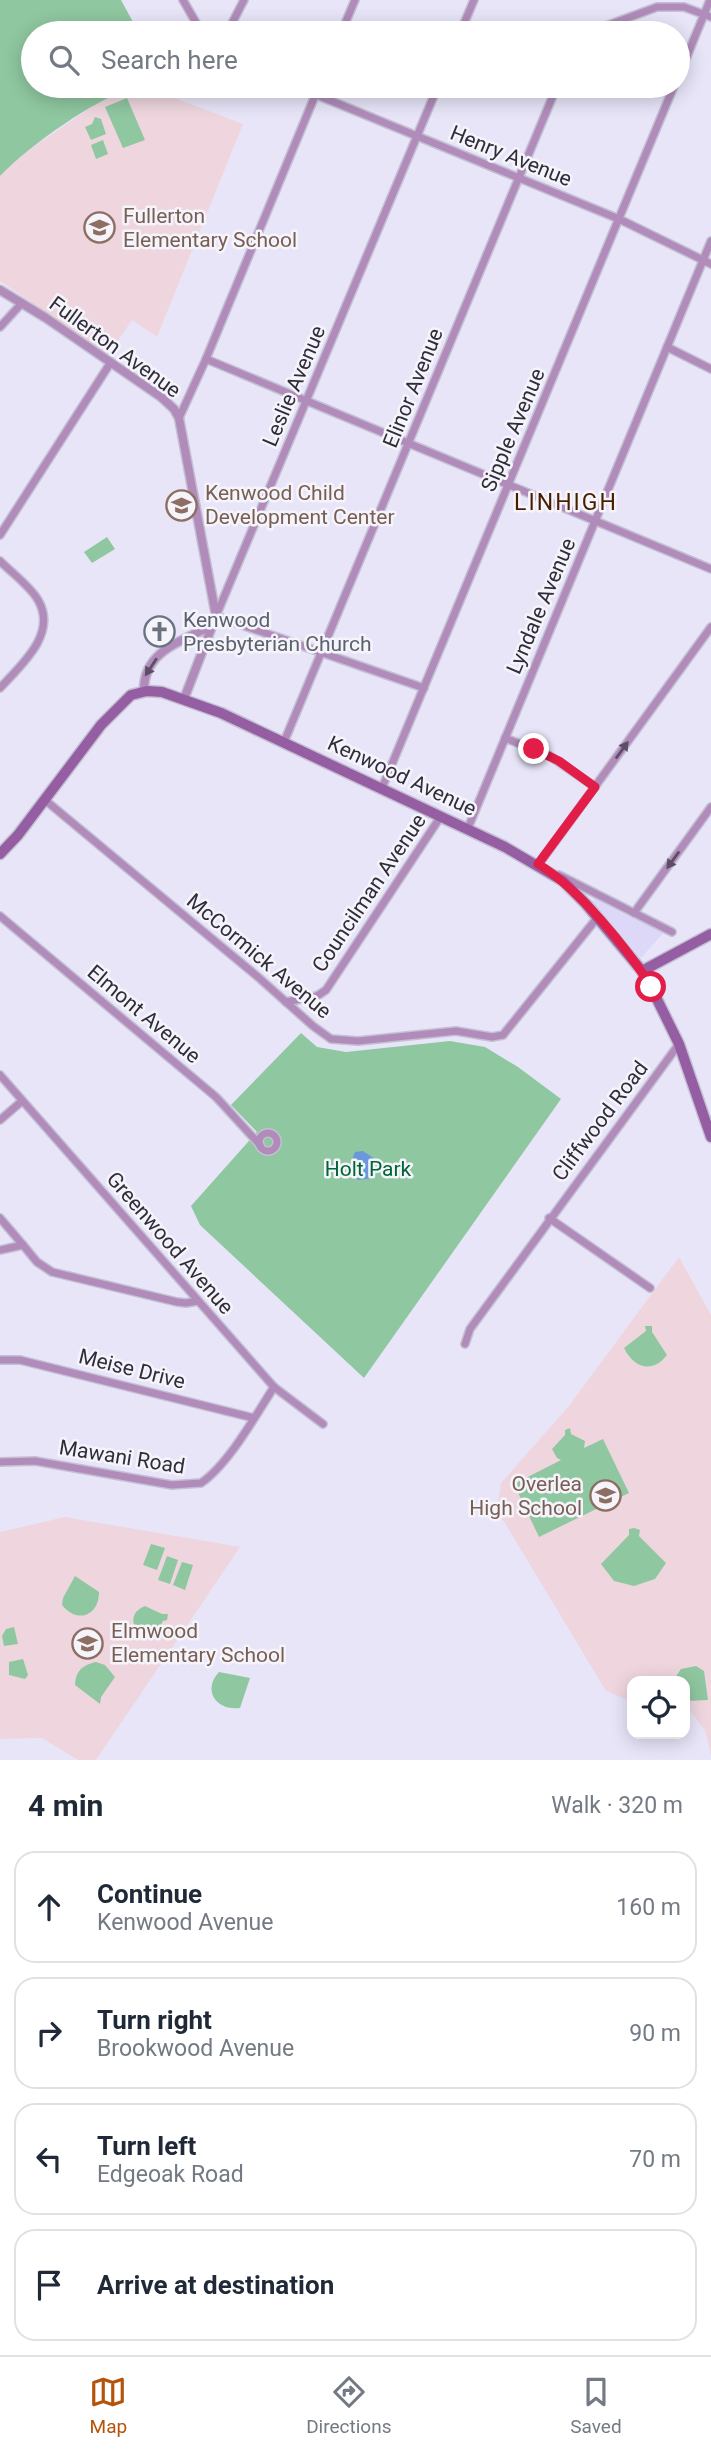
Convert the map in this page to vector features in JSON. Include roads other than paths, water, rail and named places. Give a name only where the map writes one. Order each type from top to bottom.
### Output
[{"type":"main road","name":"Kenwood Avenue","points":[[144,691],[162,692],[184,699],[284,742],[468,828],[551,872],[573,890],[642,971],[679,1044],[711,1137]]},
{"type":"main road","points":[[0,854],[19,835],[111,713],[131,695],[144,691]]},
{"type":"main road","points":[[642,971],[711,934]]},
{"type":"street","points":[[183,0],[195,21]]},
{"type":"street","points":[[233,21],[244,0]]},
{"type":"street","points":[[346,21],[355,0]]},
{"type":"street","points":[[465,21],[474,0]]},
{"type":"street","points":[[690,52],[707,16],[710,0]]},
{"type":"street","points":[[619,21],[657,7],[684,7],[707,16]]},
{"type":"street","points":[[179,418],[314,98]]},
{"type":"street","name":"Henry Avenue","points":[[326,98],[619,219],[707,262]]},
{"type":"street","name":"Leslie Avenue","points":[[184,699],[216,616],[433,98]]},
{"type":"street","name":"Elinor Avenue","points":[[284,742],[552,98]]},
{"type":"street","name":"Sipple Avenue","points":[[382,788],[669,98]]},
{"type":"street","name":"Lyndale Avenue","points":[[468,828],[667,347],[707,262],[711,242]]},
{"type":"street","name":"Fullerton Avenue","points":[[0,290],[168,402],[179,418],[216,616]]},
{"type":"street","points":[[0,327],[22,303]]},
{"type":"street","points":[[667,347],[711,369]]},
{"type":"street","points":[[206,359],[711,569]]},
{"type":"street","points":[[0,535],[111,362]]},
{"type":"street","points":[[0,561],[37,599],[44,621],[40,640],[0,688]]},
{"type":"street","points":[[216,616],[424,688]]},
{"type":"street","points":[[144,691],[144,678],[165,649],[212,626]]},
{"type":"street","points":[[538,864],[711,627]]},
{"type":"street","points":[[505,738],[550,756],[595,787]]},
{"type":"street","name":"McCormick Avenue","points":[[45,800],[313,1026],[337,1040],[358,1041],[456,1031],[499,1037],[510,1027],[597,918]]},
{"type":"street","points":[[634,913],[711,807]]},
{"type":"street","name":"Councilman Avenue","points":[[286,1002],[317,996],[326,990],[441,816]]},
{"type":"street","points":[[551,872],[672,932]]},
{"type":"street","name":"Elmont Avenue","points":[[0,916],[216,1097],[260,1145]]},
{"type":"street","name":"Cliffwood Road","points":[[465,1344],[470,1329],[679,1044]]},
{"type":"street","name":"Greenwood Avenue","points":[[0,1075],[274,1387],[323,1424]]},
{"type":"street","points":[[0,1120],[22,1101]]},
{"type":"street","points":[[701,1106],[711,1126]]},
{"type":"street","points":[[0,1218],[37,1262],[52,1272],[177,1302],[198,1301]]},
{"type":"street","points":[[550,1219],[649,1288]]},
{"type":"street","points":[[0,1250],[23,1245]]},
{"type":"street","name":"Meise Drive","points":[[0,1360],[20,1360],[47,1366],[254,1418]]},
{"type":"street","name":"Mawani Road","points":[[0,1462],[35,1461],[172,1485],[197,1484],[208,1479],[218,1468],[274,1387]]},
{"type":"water","points":[[363,1151],[375,1159],[373,1178],[358,1180],[352,1170],[352,1160],[355,1152]]},
{"type":"place","name":"Fullerton Elementary School","points":[[100,228]]},
{"type":"place","name":"Kenwood Child Development Center","points":[[182,505]]},
{"type":"place","name":"Kenwood Presbyterian Church","points":[[160,632]]},
{"type":"place","name":"Overlea High School","points":[[605,1496]]},
{"type":"place","name":"Elmwood Elementary School","points":[[88,1643]]},
{"type":"district","name":"LINHIGH","points":[[566,502]]},
{"type":"park label","name":"Holt Park","points":[[368,1169]]}]
